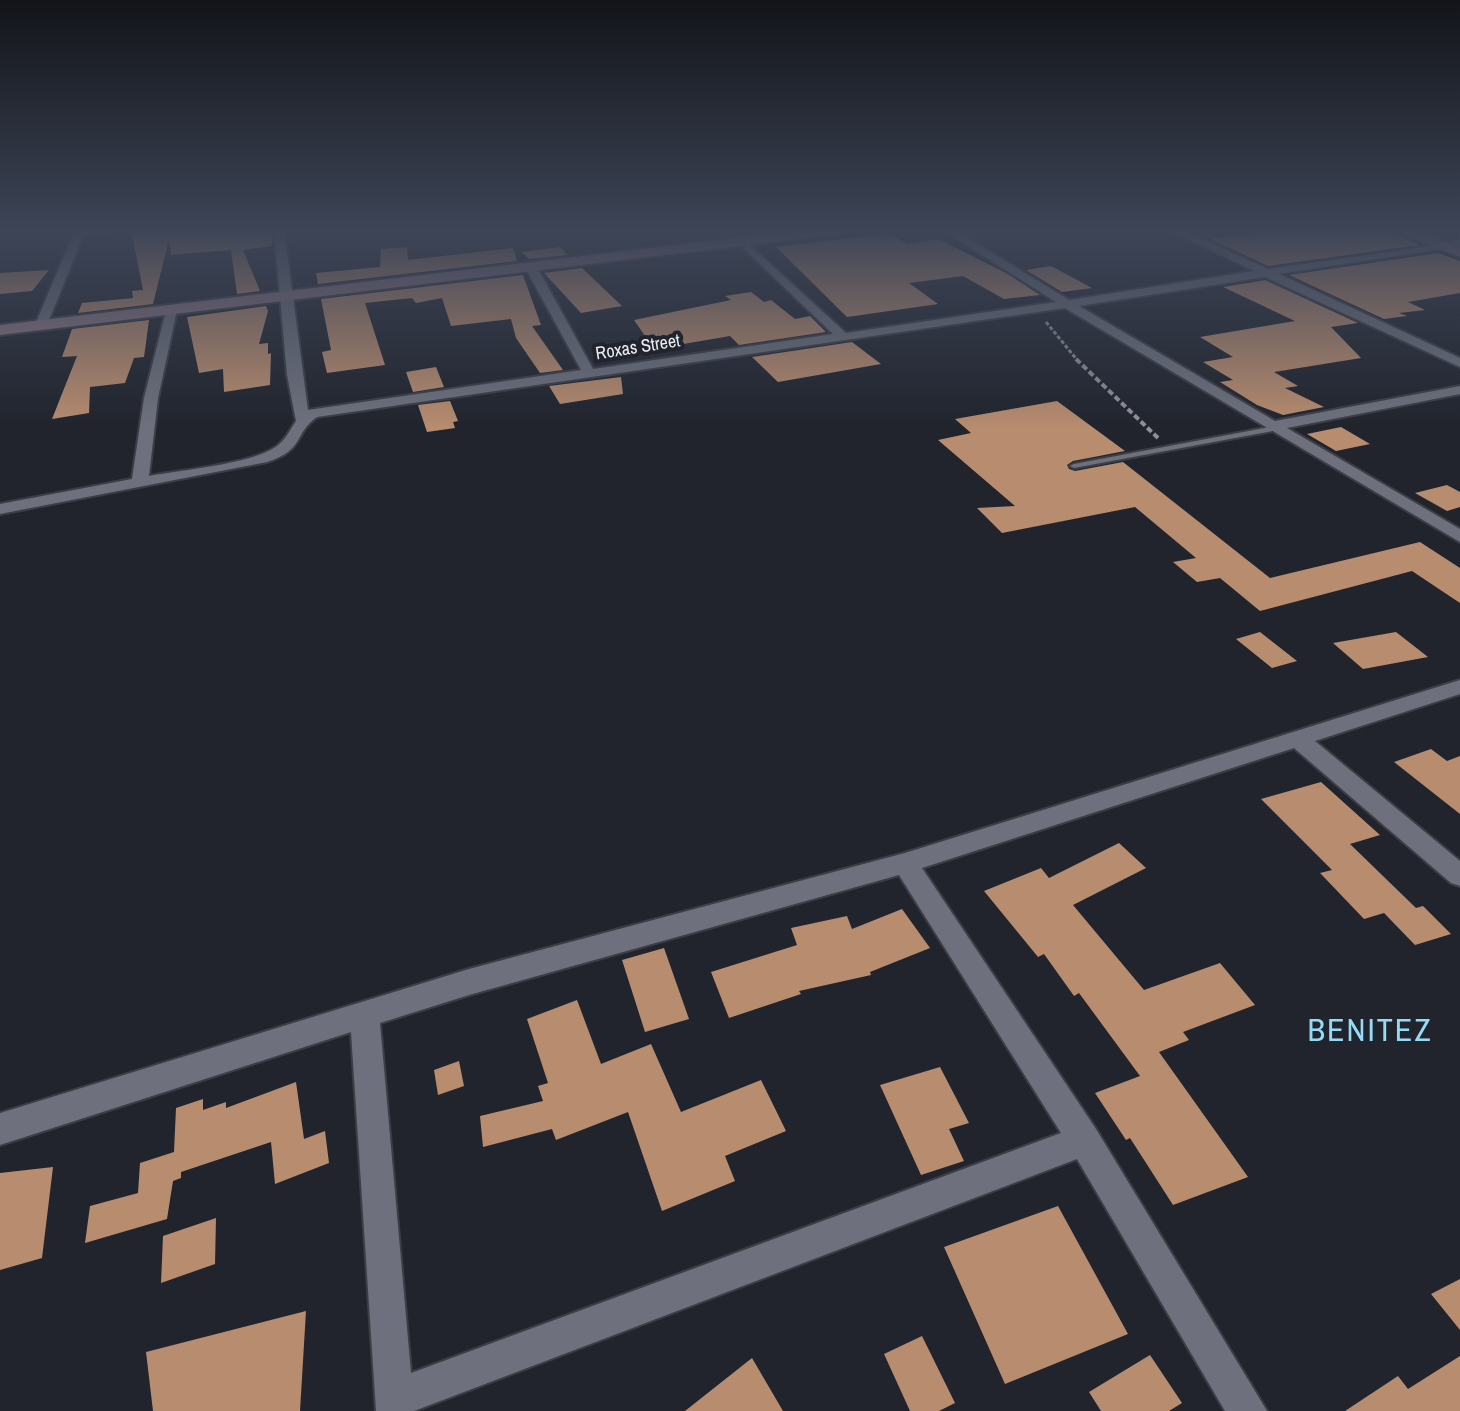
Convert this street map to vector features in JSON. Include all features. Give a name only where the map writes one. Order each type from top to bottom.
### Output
[{"type":"main road","points":[[0,330],[295,296]]},
{"type":"street","points":[[41,325],[53,296]]},
{"type":"street","points":[[547,296],[589,373]]},
{"type":"street","points":[[800,296],[841,335]]},
{"type":"street","points":[[1054,296],[1460,537]]},
{"type":"street","name":"Roxas Street","points":[[302,419],[313,413],[1112,296]]},
{"type":"street","points":[[1315,296],[1460,363]]},
{"type":"street","points":[[0,509],[236,465],[276,454],[291,442],[302,419],[286,297]]},
{"type":"street","points":[[140,483],[151,398],[171,310]]},
{"type":"street","points":[[1274,427],[1460,390]]},
{"type":"street","points":[[0,1129],[469,982],[905,863],[1460,687]]},
{"type":"street","points":[[1298,739],[1460,876]]},
{"type":"street","points":[[905,863],[1084,1140],[1247,1411]]},
{"type":"street","points":[[365,1015],[394,1405],[1084,1140]]},
{"type":"lane","points":[[1074,466],[1274,427]]},
{"type":"path","points":[[1035,308],[1069,352],[1168,448]]},
{"type":"building","points":[[155,296],[153,304],[78,313],[82,303]]},
{"type":"building","points":[[348,296],[531,296],[541,325],[532,326],[563,370],[540,373],[516,338],[511,319],[451,326],[442,298],[416,303],[412,298],[365,303],[385,365],[327,373],[322,352],[331,350],[321,299]]},
{"type":"building","points":[[565,296],[611,296],[622,306],[581,313]]},
{"type":"building","points":[[725,296],[756,296],[764,302],[771,300],[795,319],[810,316],[826,332],[739,345],[730,336],[654,349],[634,320],[731,300]]},
{"type":"building","points":[[826,296],[927,296],[938,304],[847,317]]},
{"type":"building","points":[[998,296],[1032,296],[1004,299]]},
{"type":"building","points":[[1242,296],[1299,296],[1358,323],[1331,327],[1361,358],[1274,372],[1298,386],[1285,388],[1324,407],[1283,415],[1257,405],[1220,382],[1233,380],[1203,362],[1233,357],[1200,337],[1295,321]]},
{"type":"building","points":[[1334,296],[1444,296],[1408,302],[1425,310],[1399,313],[1407,316],[1384,319]]},
{"type":"building","points":[[266,306],[268,311],[259,344],[268,343],[268,354],[271,353],[270,385],[224,392],[223,369],[199,373],[187,317]]},
{"type":"building","points":[[149,320],[144,357],[134,358],[125,383],[90,387],[89,413],[52,419],[77,356],[62,357],[72,329]]},
{"type":"building","points":[[852,342],[881,364],[778,382],[752,357]]},
{"type":"building","points":[[436,367],[444,387],[413,392],[406,372]]},
{"type":"building","points":[[621,377],[623,394],[560,404],[549,386]]},
{"type":"building","points":[[450,401],[458,421],[453,422],[455,428],[427,432],[418,405]]},
{"type":"building","points":[[1057,401],[1125,451],[1073,461],[1067,465],[1069,469],[1075,471],[1123,462],[1270,578],[1420,542],[1460,568],[1460,603],[1412,571],[1260,611],[1220,578],[1197,582],[1173,562],[1196,558],[1135,507],[1002,533],[977,508],[1015,506],[938,440],[971,433],[955,419]]},
{"type":"building","points":[[1341,427],[1370,444],[1336,451],[1307,434]]},
{"type":"building","points":[[1447,485],[1460,492],[1460,507],[1447,511],[1415,493]]},
{"type":"building","points":[[1260,632],[1297,661],[1272,668],[1236,639]]},
{"type":"building","points":[[1396,632],[1428,657],[1363,669],[1333,643]]},
{"type":"building","points":[[1431,749],[1447,761],[1460,756],[1460,814],[1394,762]]},
{"type":"building","points":[[1321,782],[1380,835],[1350,844],[1416,908],[1423,906],[1451,934],[1415,945],[1384,913],[1364,919],[1320,873],[1332,870],[1261,799]]},
{"type":"building","points":[[1119,843],[1146,868],[1073,905],[1144,990],[1220,963],[1255,1005],[1183,1032],[1189,1040],[1159,1052],[1248,1177],[1173,1205],[1130,1138],[1126,1140],[1095,1093],[1140,1076],[1079,993],[1074,996],[1044,954],[1038,957],[984,891],[1041,868],[1049,878]]},
{"type":"building","points":[[902,909],[930,948],[870,972],[871,975],[799,991],[801,994],[729,1018],[711,972],[797,945],[791,928],[847,916],[852,929]]},
{"type":"building","points":[[664,948],[689,1019],[645,1032],[622,960]]},
{"type":"building","points":[[577,1000],[601,1064],[651,1044],[681,1112],[761,1080],[786,1131],[725,1156],[735,1181],[662,1211],[628,1112],[556,1140],[552,1129],[483,1147],[480,1116],[543,1101],[538,1086],[548,1083],[527,1019]]},
{"type":"building","points":[[459,1061],[464,1086],[438,1095],[434,1070]]},
{"type":"building","points":[[940,1067],[969,1123],[949,1129],[964,1161],[921,1175],[880,1085]]},
{"type":"building","points":[[296,1082],[304,1139],[325,1131],[329,1163],[275,1184],[271,1142],[181,1172],[181,1178],[173,1181],[167,1219],[85,1243],[90,1206],[138,1193],[140,1163],[174,1152],[176,1108],[203,1099],[203,1110],[226,1102],[226,1108]]},
{"type":"building","points":[[53,1167],[42,1258],[0,1270],[0,1173]]},
{"type":"building","points":[[1058,1206],[1128,1334],[1005,1384],[944,1247]]},
{"type":"building","points":[[216,1218],[215,1264],[161,1283],[163,1236]]},
{"type":"building","points":[[1460,1279],[1460,1330],[1431,1294]]},
{"type":"building","points":[[306,1311],[300,1411],[153,1411],[146,1352]]},
{"type":"building","points":[[922,1336],[955,1403],[939,1411],[910,1411],[884,1354]]},
{"type":"building","points":[[1150,1355],[1182,1403],[1169,1411],[1101,1411],[1089,1392]]},
{"type":"building","points":[[1460,1356],[1460,1411],[1345,1411],[1398,1376],[1408,1389]]},
{"type":"building","points":[[752,1358],[783,1411],[685,1411]]},
{"type":"district","name":"BENITEZ","points":[[1370,1032]]}]
